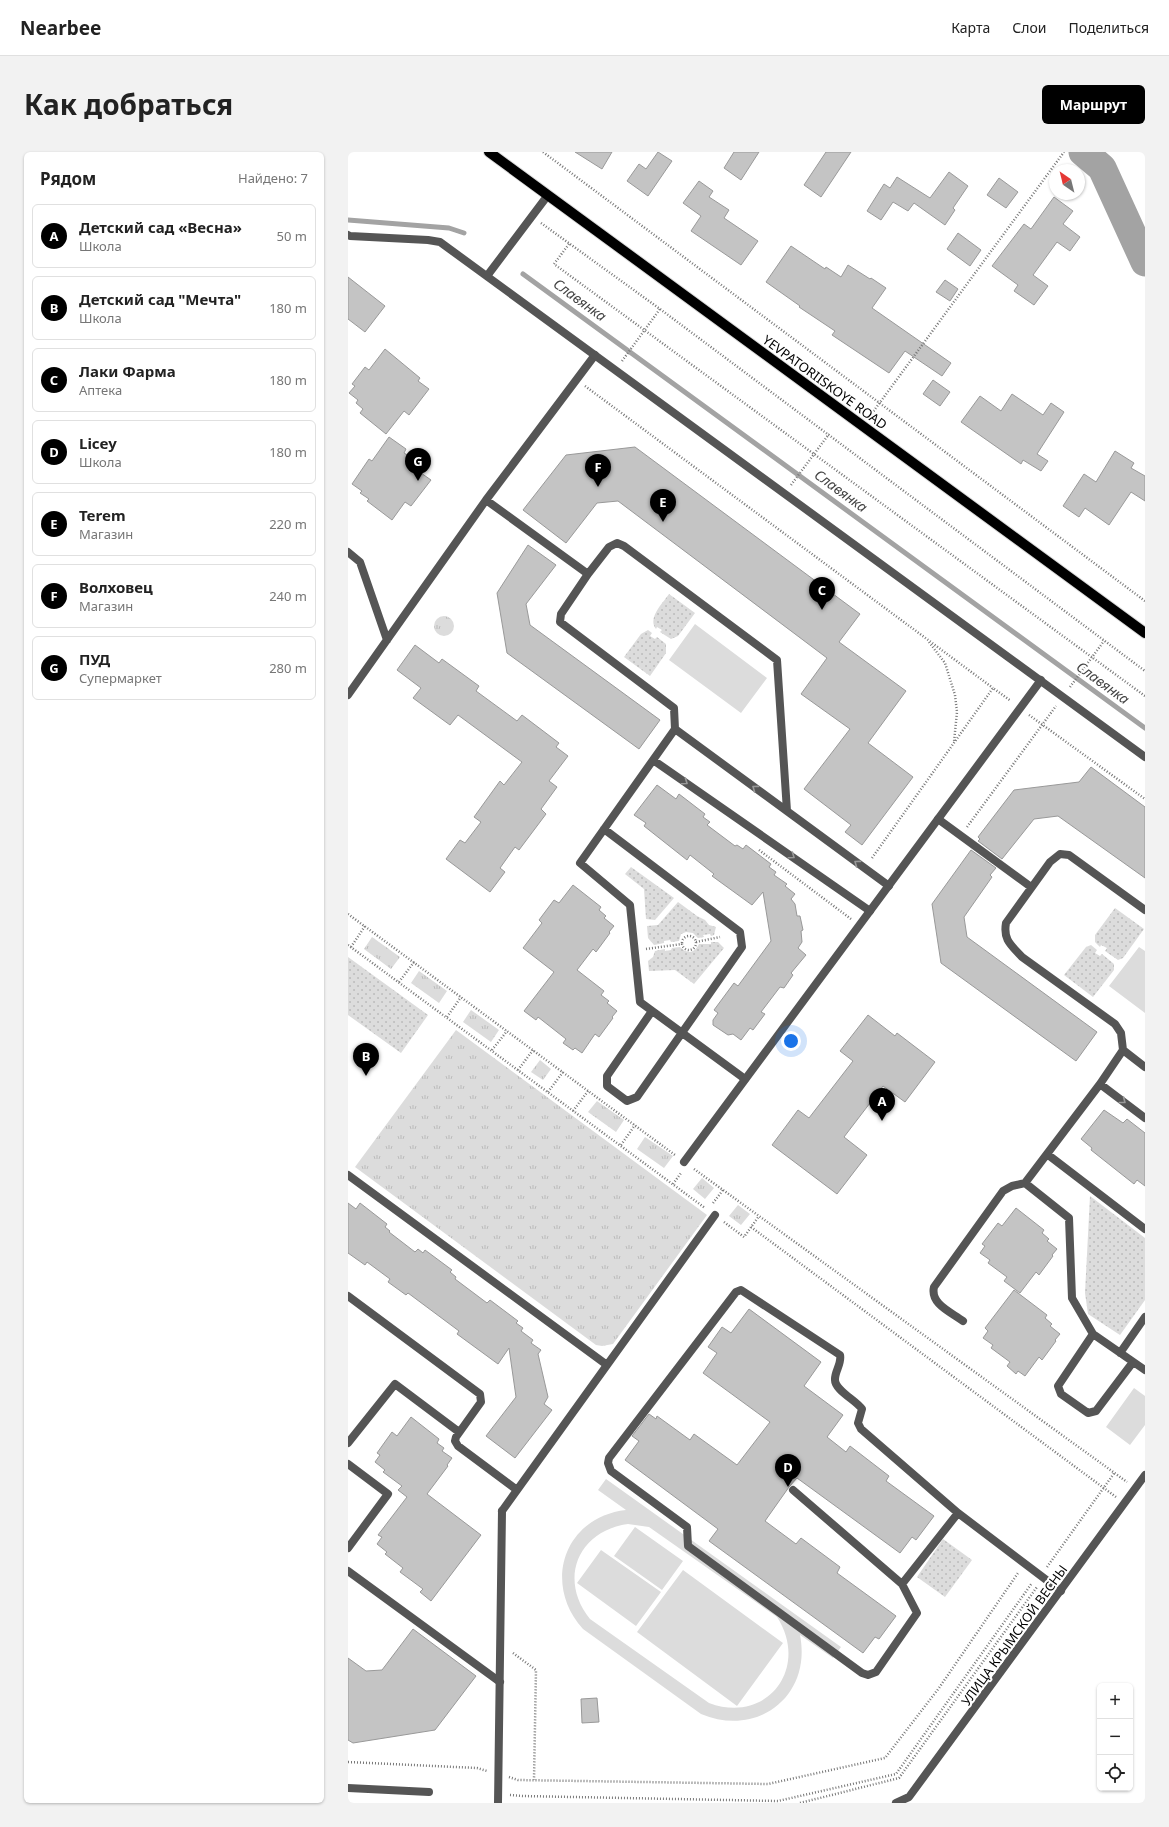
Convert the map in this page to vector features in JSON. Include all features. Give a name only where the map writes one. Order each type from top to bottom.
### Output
[{"type":"main road","name":"YEVPATORIISKOYE ROAD","points":[[489,152],[1145,633]]},
{"type":"street","points":[[487,276],[548,195]]},
{"type":"street","points":[[348,235],[440,242],[1145,757]]},
{"type":"street","points":[[348,695],[486,500],[595,355]]},
{"type":"street","points":[[486,500],[588,574]]},
{"type":"street","points":[[745,1079],[640,1002],[630,905],[580,863],[675,729],[674,708],[560,622],[560,614],[609,547],[617,543],[777,660],[787,812]]},
{"type":"street","points":[[348,552],[360,562],[387,640]]},
{"type":"street","points":[[684,1162],[1041,680]]},
{"type":"street","points":[[675,729],[889,886]]},
{"type":"street","points":[[653,760],[870,911]]},
{"type":"street","points":[[938,819],[1031,887]]},
{"type":"street","points":[[604,829],[740,932],[742,947],[637,1097],[627,1101],[607,1086],[607,1076],[652,1011]]},
{"type":"street","points":[[1145,910],[1069,855],[1060,854],[1050,862],[1031,887],[1006,923],[1004,933],[1010,944],[1022,957],[1115,1024],[1120,1033],[1123,1050],[1145,1068]]},
{"type":"street","points":[[963,1321],[935,1301],[933,1293],[934,1287],[1003,1191],[1012,1186],[1025,1183],[1100,1084],[1123,1050]]},
{"type":"street","points":[[1100,1084],[1145,1118]]},
{"type":"street","points":[[1047,1154],[1145,1228]]},
{"type":"street","points":[[348,1175],[607,1365]]},
{"type":"street","points":[[1025,1183],[1069,1218],[1072,1298],[1093,1334],[1145,1370]]},
{"type":"street","points":[[498,1803],[502,1511],[715,1215]]},
{"type":"street","points":[[793,1490],[902,1584],[917,1612],[876,1672],[868,1675],[862,1673],[688,1546],[687,1527],[611,1471],[608,1463],[609,1458],[736,1292],[741,1290],[840,1355],[841,1359],[834,1380],[835,1384],[862,1409],[858,1423],[860,1429],[1037,1578],[1061,1591]]},
{"type":"street","points":[[348,1296],[480,1394],[481,1402],[459,1432],[455,1441],[458,1446],[517,1490]]},
{"type":"street","points":[[1120,1352],[1145,1317]]},
{"type":"street","points":[[1093,1334],[1058,1386],[1061,1394],[1088,1412],[1096,1411],[1133,1362]]},
{"type":"street","points":[[348,1443],[394,1384],[459,1432]]},
{"type":"street","points":[[348,1464],[388,1494],[348,1548]]},
{"type":"street","name":"УЛИЦА КРЫМСКОЙ ВЕСНЫ","points":[[896,1803],[909,1797],[1145,1475]]},
{"type":"street","points":[[902,1584],[958,1513]]},
{"type":"street","points":[[348,1571],[500,1682]]},
{"type":"street","points":[[348,1788],[429,1792]]},
{"type":"path","points":[[543,152],[1145,601]]},
{"type":"path","points":[[863,426],[1064,152]]},
{"type":"path","points":[[532,216],[829,434],[1145,671]]},
{"type":"path","points":[[569,244],[554,264],[815,453],[1145,696]]},
{"type":"path","points":[[621,362],[660,309]]},
{"type":"path","points":[[577,380],[1042,725],[1145,799]]},
{"type":"path","points":[[785,494],[829,434]]},
{"type":"path","points":[[926,639],[945,663],[955,695],[957,712],[954,742]]},
{"type":"path","points":[[960,836],[1104,641]]},
{"type":"path","points":[[865,868],[993,688]]},
{"type":"path","points":[[348,914],[722,1190],[1136,1488]]},
{"type":"path","points":[[365,926],[349,946],[744,1237],[759,1216]]},
{"type":"path","points":[[682,944],[685,938],[689,936],[694,938],[696,942]]},
{"type":"path","points":[[696,942],[720,937]]},
{"type":"path","points":[[682,944],[686,949],[690,950],[694,948],[696,942]]},
{"type":"path","points":[[640,950],[682,944]]},
{"type":"path","points":[[399,982],[414,962]]},
{"type":"path","points":[[447,1017],[461,997]]},
{"type":"path","points":[[492,1050],[507,1031]]},
{"type":"path","points":[[518,1070],[533,1050]]},
{"type":"path","points":[[548,1092],[563,1072]]},
{"type":"path","points":[[573,1111],[588,1091]]},
{"type":"path","points":[[621,1145],[635,1125]]},
{"type":"path","points":[[708,1210],[722,1190]]},
{"type":"path","points":[[751,1227],[1124,1504]]},
{"type":"path","points":[[510,1795],[778,1801],[896,1774],[1115,1472]]},
{"type":"path","points":[[348,1762],[477,1768],[518,1780],[768,1784],[884,1758],[938,1688],[1020,1571],[1025,1574]]},
{"type":"path","points":[[1029,1577],[1037,1578]]},
{"type":"path","points":[[800,1803],[899,1778],[1040,1584],[1037,1578]]},
{"type":"path","points":[[512,1659],[513,1652],[536,1670],[534,1780]]},
{"type":"path","points":[[511,1770],[511,1783]]},
{"type":"path","points":[[510,1789],[510,1799]]},
{"type":"green space","points":[[669,594],[695,613],[678,636],[671,639],[660,632],[662,630],[657,627],[656,629],[653,620],[657,611]]},
{"type":"green space","points":[[444,616],[451,619],[454,626],[451,633],[444,636],[437,633],[434,626],[437,619]]},
{"type":"green space","points":[[695,624],[767,678],[741,713],[669,660]]},
{"type":"green space","points":[[648,630],[652,633],[650,636],[655,639],[657,637],[666,644],[666,653],[650,676],[624,657],[641,634]]},
{"type":"green space","points":[[631,867],[674,898],[655,920],[646,919],[644,889],[625,874]]},
{"type":"green space","points":[[678,902],[705,920],[709,925],[716,927],[714,935],[703,935],[704,937],[698,938],[693,933],[686,932],[681,934],[679,941],[671,942],[670,940],[654,945],[648,938],[647,926],[658,925]]},
{"type":"green space","points":[[1115,908],[1144,929],[1123,958],[1118,960],[1105,951],[1107,948],[1101,945],[1100,947],[1095,942],[1095,935]]},
{"type":"green space","points":[[372,937],[400,957],[391,969],[364,949]]},
{"type":"green space","points":[[711,942],[718,942],[724,948],[694,984],[675,970],[649,971],[648,961],[653,957],[655,951],[665,949],[665,951],[680,947],[685,951],[690,952],[695,950],[699,944],[711,944]]},
{"type":"green space","points":[[1091,945],[1097,950],[1095,953],[1100,956],[1102,954],[1114,964],[1114,970],[1093,997],[1064,975],[1086,947]]},
{"type":"green space","points":[[1139,947],[1145,951],[1145,1013],[1109,986]]},
{"type":"green space","points":[[348,957],[428,1015],[401,1053],[348,1015]]},
{"type":"green space","points":[[419,971],[447,991],[439,1003],[411,983]]},
{"type":"green space","points":[[471,1010],[499,1030],[491,1042],[463,1022]]},
{"type":"green space","points":[[456,1030],[707,1215],[613,1344],[602,1346],[596,1345],[355,1167]]},
{"type":"green space","points":[[540,1060],[551,1069],[543,1080],[531,1072]]},
{"type":"green space","points":[[597,1101],[624,1120],[616,1132],[588,1112]]},
{"type":"green space","points":[[645,1137],[673,1156],[664,1168],[637,1149]]},
{"type":"green space","points":[[702,1178],[714,1188],[705,1199],[693,1189]]},
{"type":"green space","points":[[1090,1196],[1145,1238],[1145,1300],[1120,1335],[1088,1314],[1085,1293]]},
{"type":"green space","points":[[738,1205],[750,1214],[741,1225],[729,1216]]},
{"type":"green space","points":[[1134,1388],[1145,1396],[1145,1425],[1130,1445],[1106,1427]]},
{"type":"green space","points":[[606,1479],[841,1647],[833,1658],[800,1635],[802,1657],[798,1676],[789,1693],[776,1706],[761,1716],[742,1720],[722,1720],[701,1714],[583,1629],[571,1611],[564,1592],[562,1573],[566,1555],[574,1539],[587,1525],[605,1515],[626,1510],[598,1490]],"holes":[[[628,1524],[649,1527],[777,1617],[786,1636],[788,1655],[785,1672],[777,1687],[765,1699],[749,1706],[730,1708],[709,1703],[590,1619],[580,1604],[575,1588],[575,1573],[578,1559],[596,1536],[611,1528]]]},
{"type":"green space","points":[[635,1527],[683,1561],[662,1590],[614,1556]]},
{"type":"green space","points":[[943,1539],[972,1560],[945,1597],[917,1577]]},
{"type":"green space","points":[[601,1550],[661,1592],[636,1626],[577,1583]]},
{"type":"green space","points":[[683,1570],[783,1643],[737,1706],[637,1632]]},
{"type":"building","points":[[575,152],[612,152],[602,169]]},
{"type":"building","points":[[658,152],[672,161],[648,196],[627,181],[639,164],[646,169]]},
{"type":"building","points":[[734,152],[759,152],[741,180],[724,168]]},
{"type":"building","points":[[826,152],[851,152],[821,197],[804,185]]},
{"type":"building","points":[[949,172],[968,186],[953,208],[955,210],[945,225],[914,203],[908,211],[893,202],[881,220],[867,211],[884,184],[890,188],[897,177],[930,198]]},
{"type":"building","points":[[999,178],[1018,192],[1006,208],[987,195]]},
{"type":"building","points":[[699,181],[713,191],[709,197],[729,210],[724,218],[758,241],[741,265],[691,231],[701,216],[683,203]]},
{"type":"building","points":[[1052,200],[1058,200],[1073,211],[1063,224],[1080,237],[1070,251],[1057,242],[1033,275],[1048,286],[1034,305],[1014,291],[1018,285],[992,266],[1024,224],[1031,229]]},
{"type":"building","points":[[958,233],[981,250],[970,266],[947,249]]},
{"type":"building","points":[[791,246],[825,269],[826,267],[841,277],[848,265],[886,288],[872,308],[951,363],[942,376],[905,351],[889,373],[832,335],[835,331],[799,307],[800,306],[766,282]]},
{"type":"building","points":[[348,277],[385,306],[365,332],[348,319]]},
{"type":"building","points":[[945,280],[958,289],[950,301],[936,292]]},
{"type":"building","points":[[385,349],[420,378],[418,381],[429,389],[409,415],[404,411],[386,434],[360,413],[363,409],[356,403],[358,400],[349,393],[355,386],[352,384],[365,367],[369,370]]},
{"type":"building","points":[[933,380],[950,392],[940,406],[923,394]]},
{"type":"building","points":[[1012,394],[1043,415],[1051,403],[1064,412],[1037,454],[1048,461],[1041,471],[1023,460],[1021,464],[961,422],[980,396],[1001,411]]},
{"type":"building","points":[[389,437],[406,449],[404,453],[415,460],[413,463],[422,470],[421,473],[431,480],[411,506],[405,502],[392,520],[367,501],[369,499],[360,493],[362,491],[352,484],[369,459],[372,461]]},
{"type":"building","points":[[635,447],[860,614],[839,642],[906,691],[868,743],[913,777],[862,845],[845,832],[851,825],[804,789],[850,729],[801,694],[827,658],[618,501],[597,503],[566,543],[523,510],[566,455]]},
{"type":"building","points":[[1115,451],[1134,463],[1131,468],[1145,476],[1145,501],[1131,492],[1109,525],[1085,508],[1079,517],[1063,506],[1084,474],[1096,482]]},
{"type":"building","points":[[528,545],[556,565],[526,604],[530,625],[660,720],[639,749],[507,653],[497,593]]},
{"type":"building","points":[[415,645],[439,663],[442,659],[479,686],[476,691],[517,721],[522,715],[559,743],[556,747],[568,756],[549,781],[557,787],[541,809],[546,814],[519,850],[515,847],[500,868],[505,872],[490,892],[446,859],[460,840],[465,843],[481,822],[474,817],[500,781],[504,785],[522,762],[458,715],[450,725],[413,698],[421,688],[397,670]]},
{"type":"building","points":[[1091,767],[1145,807],[1145,878],[1058,816],[1034,819],[1002,859],[978,841],[980,839],[978,837],[1014,790],[1079,782]]},
{"type":"building","points":[[657,785],[676,799],[679,794],[705,814],[703,817],[710,822],[707,825],[735,846],[737,845],[743,849],[746,845],[771,864],[769,867],[776,872],[774,875],[787,884],[785,886],[795,894],[791,899],[795,904],[797,916],[800,916],[803,930],[801,931],[802,942],[798,948],[806,955],[791,973],[793,975],[784,988],[780,987],[761,1012],[765,1014],[753,1030],[750,1028],[741,1040],[733,1034],[728,1035],[713,1025],[713,1020],[718,1013],[714,1010],[734,983],[738,986],[771,941],[763,892],[752,905],[712,876],[714,874],[690,855],[687,860],[644,826],[646,823],[634,815]]},
{"type":"building","points":[[971,850],[996,868],[990,875],[992,877],[964,917],[967,937],[1097,1032],[1076,1061],[941,963],[932,904]]},
{"type":"building","points":[[573,885],[601,907],[599,910],[606,916],[604,918],[614,926],[596,952],[593,949],[577,970],[604,991],[601,995],[609,1001],[607,1003],[617,1011],[599,1037],[595,1034],[582,1053],[575,1048],[573,1050],[563,1043],[566,1039],[538,1017],[536,1020],[524,1011],[554,972],[523,948],[542,923],[539,920],[554,900],[559,903]]},
{"type":"building","points":[[868,1015],[895,1036],[897,1033],[935,1062],[905,1102],[883,1086],[844,1137],[867,1155],[837,1194],[772,1145],[798,1110],[809,1118],[853,1061],[840,1051]]},
{"type":"building","points":[[1104,1110],[1123,1123],[1127,1119],[1145,1133],[1145,1186],[1137,1180],[1134,1184],[1091,1150],[1092,1148],[1081,1139]]},
{"type":"building","points":[[348,1203],[356,1209],[360,1203],[387,1224],[385,1227],[390,1231],[389,1232],[415,1252],[418,1249],[423,1253],[425,1250],[452,1270],[450,1272],[456,1277],[455,1279],[487,1303],[490,1300],[518,1321],[516,1323],[523,1328],[521,1331],[533,1340],[531,1343],[541,1350],[538,1354],[548,1397],[544,1404],[552,1410],[515,1458],[486,1436],[516,1397],[509,1348],[498,1364],[457,1334],[459,1331],[408,1293],[406,1295],[388,1282],[390,1279],[367,1262],[365,1265],[348,1253]]},
{"type":"building","points":[[1016,1208],[1044,1230],[1042,1233],[1049,1239],[1047,1241],[1057,1249],[1039,1275],[1036,1272],[1020,1293],[1004,1281],[1007,1277],[988,1263],[990,1260],[980,1253],[985,1246],[982,1244],[998,1223],[1002,1226]]},
{"type":"building","points":[[1014,1290],[1047,1315],[1045,1318],[1052,1324],[1050,1326],[1060,1334],[1042,1360],[1039,1357],[1025,1376],[1018,1371],[1016,1374],[1007,1366],[1010,1362],[991,1348],[993,1345],[983,1338],[988,1331],[985,1328]]},
{"type":"building","points":[[749,1309],[821,1362],[804,1386],[843,1415],[827,1437],[846,1452],[850,1446],[889,1476],[886,1481],[934,1516],[916,1540],[912,1537],[900,1553],[797,1478],[765,1521],[796,1544],[801,1538],[840,1567],[837,1573],[896,1616],[879,1639],[875,1637],[863,1653],[709,1541],[718,1529],[625,1460],[639,1441],[632,1436],[649,1414],[656,1419],[657,1416],[690,1440],[694,1434],[737,1465],[770,1422],[703,1373],[717,1353],[708,1347],[722,1327],[731,1333]]},
{"type":"building","points":[[411,1417],[439,1439],[437,1443],[444,1448],[442,1451],[452,1458],[447,1465],[448,1466],[427,1494],[481,1535],[431,1601],[420,1592],[423,1589],[400,1572],[403,1568],[385,1554],[387,1552],[377,1544],[382,1537],[378,1535],[407,1497],[398,1490],[402,1486],[383,1472],[385,1470],[375,1462],[380,1455],[377,1453],[392,1432],[397,1436]]},
{"type":"building","points":[[413,1629],[476,1676],[435,1730],[353,1743],[348,1740],[348,1658],[366,1671],[382,1670]]},
{"type":"building","points":[[597,1698],[599,1722],[582,1723],[581,1699]]},
{"type":"waterway","points":[[1083,152],[1102,168],[1145,262]]},
{"type":"waterway","name":"Славянка","points":[[348,220],[449,228],[464,233]]},
{"type":"waterway","name":"Славянка","points":[[523,274],[1145,728]]},
{"type":"place","name":"ПУД","points":[[418,481]]},
{"type":"place","name":"Волховец","points":[[598,487]]},
{"type":"place","name":"Terem","points":[[663,522]]},
{"type":"place","name":"Лаки Фарма","points":[[822,610]]},
{"type":"place","name":"Детский сад \"Мечта\"","points":[[366,1076]]},
{"type":"place","name":"Детский сад «Весна»","points":[[882,1121]]},
{"type":"place","name":"Licey","points":[[788,1487]]}]
